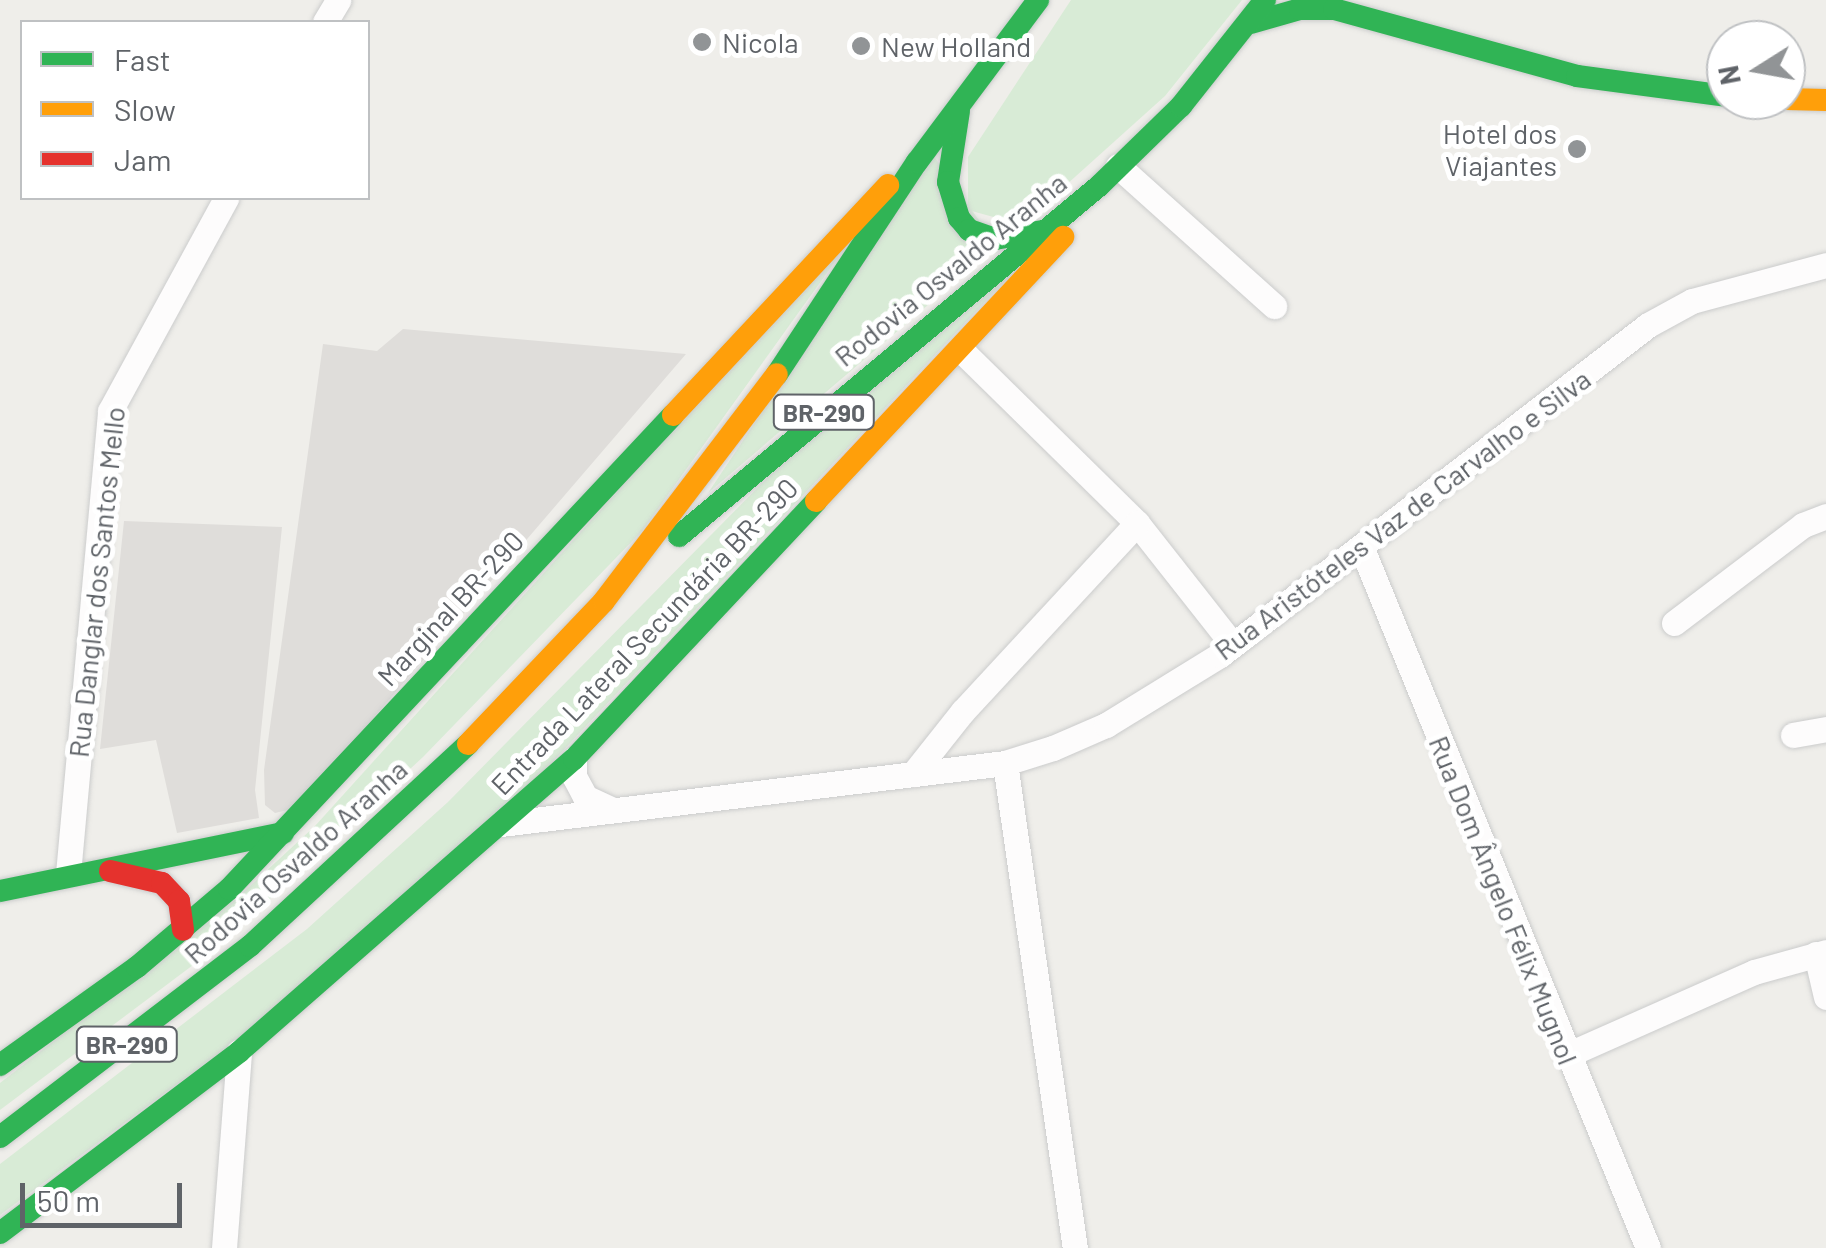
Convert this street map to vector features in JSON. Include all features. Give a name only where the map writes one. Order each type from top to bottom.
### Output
[{"type":"main road","name":"Rodovia Osvaldo Aranha","points":[[0,1137],[250,946],[483,730],[604,601],[800,344],[918,162],[1038,0]]},
{"type":"main road","name":"Rodovia Osvaldo Aranha","points":[[604,601],[1099,186],[1251,23],[1266,0]]},
{"type":"main road","points":[[1394,0],[1468,45]]},
{"type":"main road","points":[[1251,23],[1300,10],[1334,9],[1589,78],[1706,93]]},
{"type":"main road","name":"BR-290","points":[[960,107],[948,182],[959,218],[969,230],[995,238],[1048,230]]},
{"type":"main road","name":"Marginal BR-290","points":[[0,1065],[183,930],[283,833],[812,261],[877,193],[918,162]]},
{"type":"main road","name":"Entrada Lateral Secundária BR-290","points":[[0,1233],[239,1052],[574,758],[961,350],[1059,242],[1099,186]]},
{"type":"main road","points":[[0,892],[80,872],[283,833]]},
{"type":"main road","points":[[80,872],[162,882],[179,901],[183,930]]},
{"type":"street","points":[[1118,166],[1274,306]]},
{"type":"street","name":"Rua Danglar dos Santos Mello","points":[[80,872],[110,411],[225,200]]},
{"type":"street","name":"Rua Aristóteles Vaz de Carvalho e Silva","points":[[501,824],[1004,763],[1106,725],[1233,645],[1362,551],[1648,325],[1692,301],[1826,265]]},
{"type":"street","points":[[961,350],[1137,524],[1233,645]]},
{"type":"street","points":[[1674,623],[1803,525],[1826,516]]},
{"type":"street","points":[[914,774],[963,710],[1137,524]]},
{"type":"street","name":"Rua Dom Ângelo Félix Mugnol","points":[[1362,551],[1648,1248]]},
{"type":"street","points":[[1793,735],[1826,729]]},
{"type":"street","points":[[574,758],[574,776],[585,797],[613,810]]},
{"type":"street","points":[[1004,763],[1075,1248]]},
{"type":"street","points":[[1568,1055],[1754,972],[1821,953],[1826,997]]},
{"type":"street","points":[[224,1248],[239,1052]]},
{"type":"shaded area","points":[[403,329],[686,354],[296,808],[275,813],[265,805],[264,770],[323,344],[377,351]]},
{"type":"shaded area","points":[[124,521],[282,527],[255,790],[259,818],[177,833],[156,740],[100,749]]},
{"type":"green space","points":[[1071,0],[1242,0],[1165,96],[1036,212],[1008,221],[968,210],[968,157]]},
{"type":"green space","points":[[933,155],[997,246],[708,493]]},
{"type":"green space","points":[[872,210],[642,531],[423,757],[221,944],[0,1110],[0,1083],[237,898],[315,826]]},
{"type":"green space","points":[[1010,275],[509,808],[257,1025],[0,1215],[0,1164],[307,929],[448,802],[776,469]]},
{"type":"traffic: fast","points":[[777,374],[917,162],[1038,0]]},
{"type":"traffic: fast","points":[[679,536],[1099,186],[1181,106],[1265,0]]},
{"type":"traffic: fast","points":[[1251,23],[1300,9],[1334,9],[1577,76],[1706,93]]},
{"type":"traffic: fast","points":[[959,111],[948,182],[959,218],[969,230],[995,239],[1048,230]]},
{"type":"traffic: fast","points":[[0,1065],[137,967],[229,889],[673,415]]},
{"type":"traffic: fast","points":[[0,1233],[239,1052],[574,759],[816,501]]},
{"type":"traffic: fast","points":[[0,1137],[250,946],[468,744]]},
{"type":"traffic: fast","points":[[0,891],[283,833]]},
{"type":"traffic: slow","points":[[1806,100],[1826,100]]},
{"type":"traffic: slow","points":[[673,415],[888,185]]},
{"type":"traffic: slow","points":[[816,501],[1063,237]]},
{"type":"traffic: slow","points":[[468,744],[604,601],[777,374]]},
{"type":"traffic: jam","points":[[110,871],[162,883],[179,901],[183,930]]},
{"type":"place","name":"Nicola","points":[[702,42]]},
{"type":"place","name":"New Holland","points":[[861,46]]},
{"type":"place","name":"Hotel dos Viajantes","points":[[1577,149]]}]
